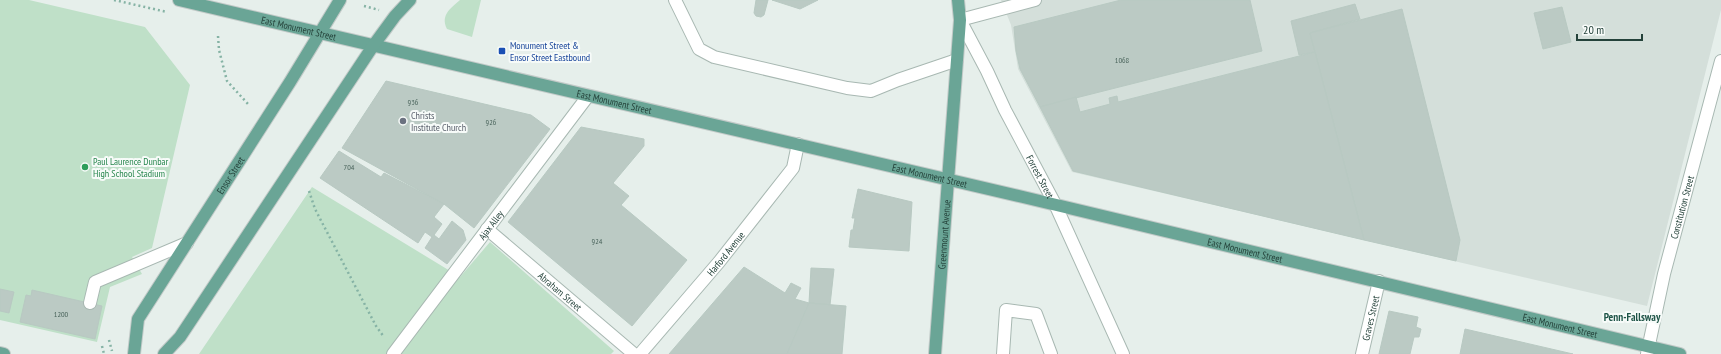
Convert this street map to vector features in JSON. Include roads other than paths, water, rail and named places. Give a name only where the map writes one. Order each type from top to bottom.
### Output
[{"type":"main road","name":"East Monument Street","points":[[179,0],[1055,204],[1379,282],[1648,350],[1680,354]]},
{"type":"main road","name":"Ensor Street","points":[[134,354],[138,319],[340,0]]},
{"type":"main road","points":[[164,354],[180,337],[373,46],[395,16],[410,0]]},
{"type":"main road","name":"Forrest Street","points":[[958,0],[960,20]]},
{"type":"main road","name":"Greenmount Avenue","points":[[935,354],[960,20]]},
{"type":"main road","points":[[0,353],[4,354]]},
{"type":"street","points":[[675,0],[699,49],[714,57],[847,88],[871,91],[957,60]]},
{"type":"street","points":[[960,20],[1035,0]]},
{"type":"street","name":"Forrest Street","points":[[960,20],[987,71],[1005,110],[1055,204],[1123,354]]},
{"type":"street","name":"Constitution Street","points":[[1648,350],[1664,274],[1721,61]]},
{"type":"street","name":"Ajax Alley","points":[[394,353],[486,229],[588,96]]},
{"type":"street","name":"Harford Avenue","points":[[640,354],[719,262],[793,168],[798,144]]},
{"type":"street","name":"Abraham Street","points":[[486,229],[634,354]]},
{"type":"street","points":[[90,303],[95,282],[187,243]]},
{"type":"street","name":"Graves Street","points":[[1362,354],[1379,282]]},
{"type":"street","points":[[1003,354],[1006,310],[1036,314],[1051,354]]},
{"type":"place","name":"Monument Street & Ensor Street Eastbound","points":[[502,51]]},
{"type":"place","name":"Christs Institute Church","points":[[403,121]]},
{"type":"place","name":"Paul Laurence Dunbar High School Stadium","points":[[85,167]]},
{"type":"district","name":"Penn-Fallsway","points":[[1632,317]]}]
